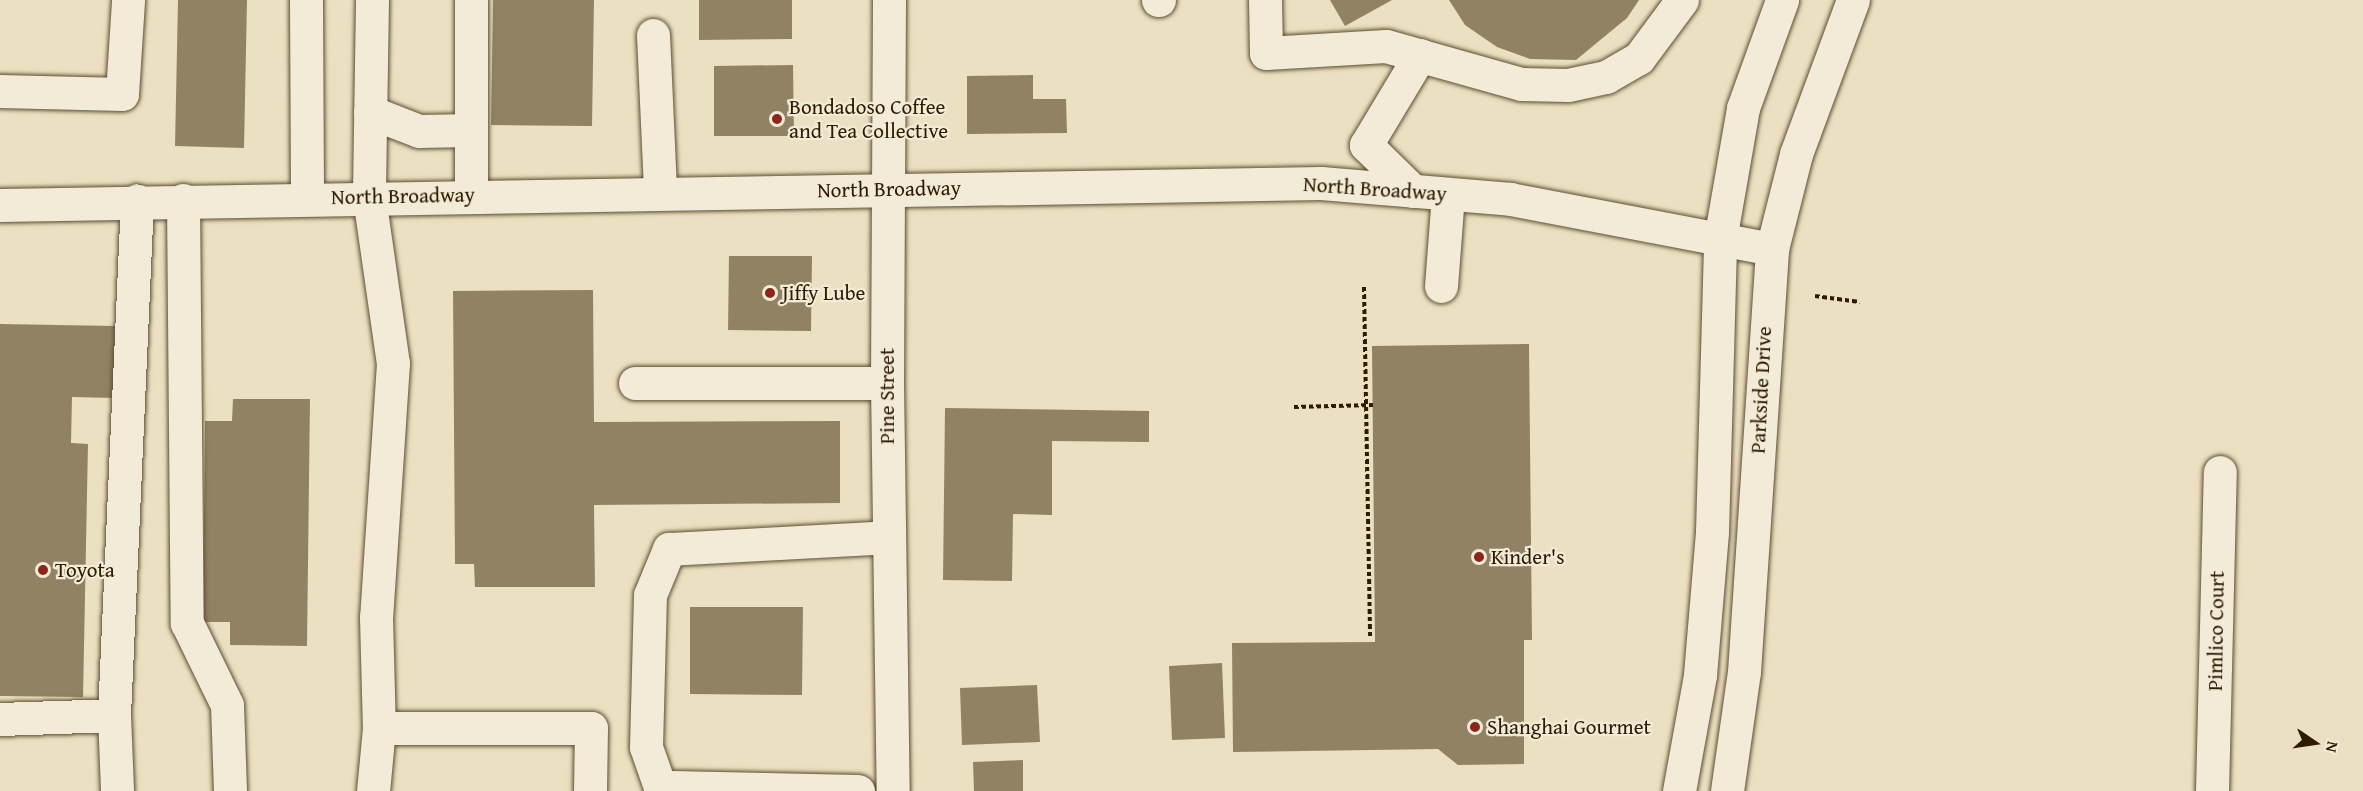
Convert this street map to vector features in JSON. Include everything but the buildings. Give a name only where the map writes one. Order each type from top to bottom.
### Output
[{"type":"street","points":[[0,91],[122,94],[128,0]]},
{"type":"street","points":[[306,0],[307,198]]},
{"type":"street","points":[[372,0],[369,197],[393,363],[376,617],[379,728],[374,791]]},
{"type":"street","points":[[471,0],[471,194]]},
{"type":"street","name":"Pine Street","points":[[889,0],[886,383],[893,791]]},
{"type":"street","points":[[1265,0],[1266,53],[1386,46],[1521,84],[1568,85],[1606,77],[1639,58],[1682,0]]},
{"type":"street","name":"Parkside Drive","points":[[1727,791],[1744,672],[1772,249],[1796,154],[1853,0]]},
{"type":"street","points":[[1679,791],[1700,675],[1712,532],[1720,240],[1743,108],[1783,6]]},
{"type":"street","points":[[653,35],[660,190]]},
{"type":"street","points":[[1413,191],[1366,145],[1420,56]]},
{"type":"street","points":[[370,112],[419,131],[471,130]]},
{"type":"street","name":"North Broadway","points":[[0,204],[660,190],[1321,183],[1510,199],[1772,249]]},
{"type":"street","points":[[1441,286],[1448,194]]},
{"type":"street","points":[[183,200],[188,623],[227,705],[230,791]]},
{"type":"street","points":[[117,791],[114,715],[137,201]]},
{"type":"street","points":[[635,383],[886,383]]},
{"type":"street","name":"Pimlico Court","points":[[2212,791],[2220,472]]},
{"type":"street","points":[[858,791],[660,787],[646,747],[650,595],[669,549],[889,537]]},
{"type":"street","points":[[0,719],[114,715]]},
{"type":"street","points":[[379,728],[591,728],[590,791]]},
{"type":"path","points":[[1364,287],[1370,638]]},
{"type":"path","points":[[1815,296],[1860,302]]},
{"type":"path","points":[[1294,407],[1373,405]]},
{"type":"place","name":"Bondadoso Coffee and Tea Collective","points":[[777,119]]},
{"type":"place","name":"Jiffy Lube","points":[[770,293]]},
{"type":"place","name":"Kinder's","points":[[1479,557]]},
{"type":"place","name":"Toyota","points":[[43,570]]},
{"type":"place","name":"Shanghai Gourmet","points":[[1475,727]]}]
